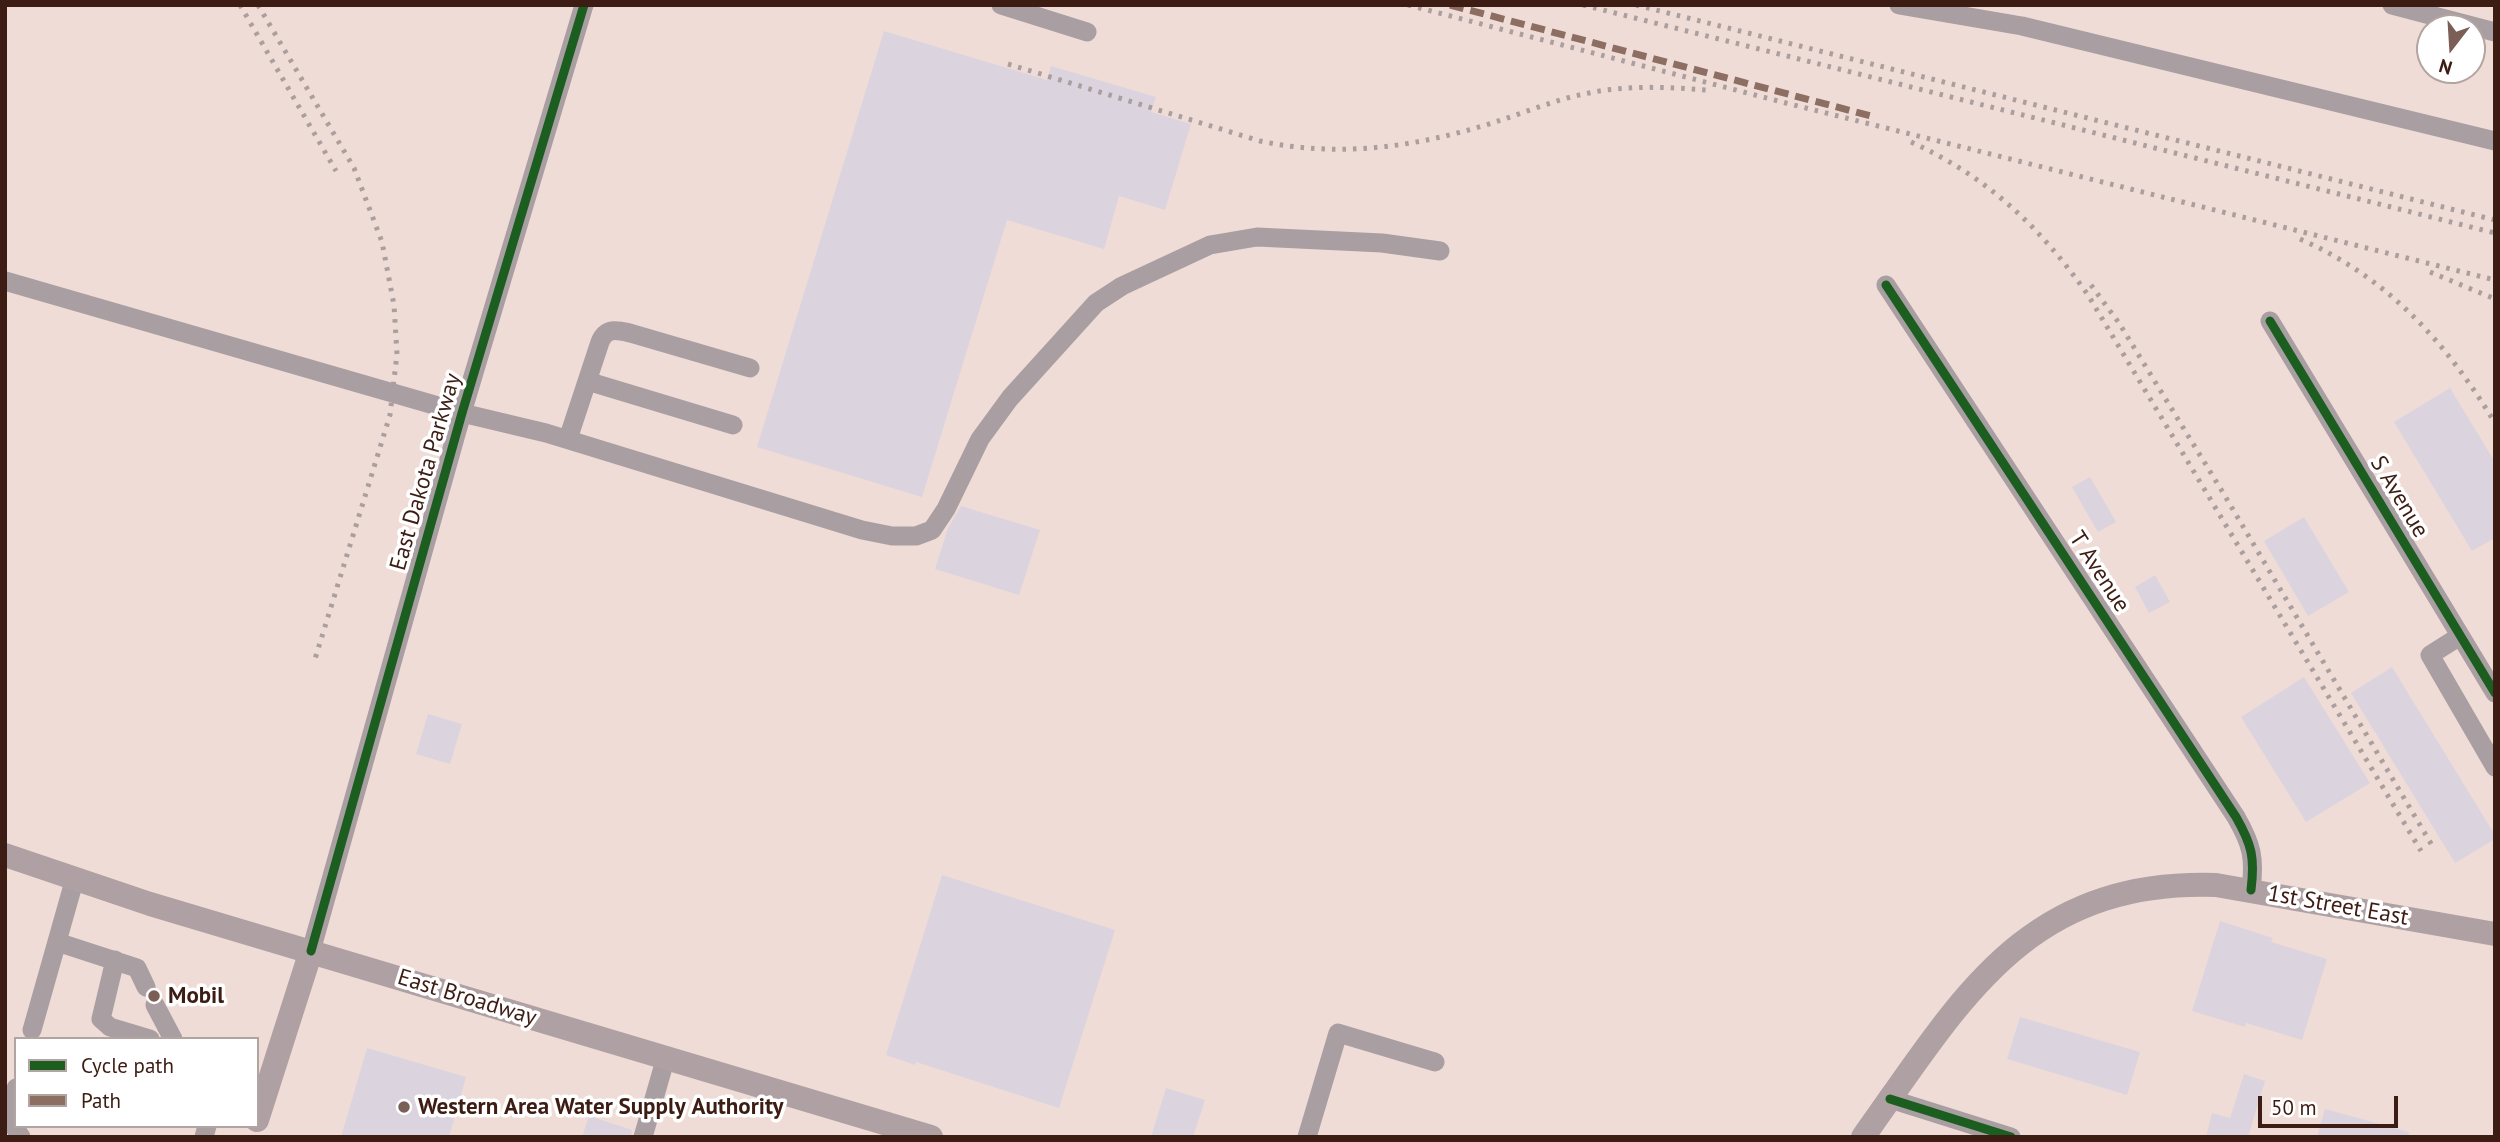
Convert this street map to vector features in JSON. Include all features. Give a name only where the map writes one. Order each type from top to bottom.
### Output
[{"type":"main road","name":"East Broadway","points":[[5,855],[150,904],[931,1137]]},
{"type":"main road","name":"1st Street East","points":[[1863,1137],[1986,973],[2040,929],[2099,900],[2126,891],[2185,884],[2216,885],[2495,934]]},
{"type":"main road","name":"East Dakota Parkway","points":[[259,1112],[310,951]]},
{"type":"street","name":"East Dakota Parkway","points":[[310,951],[462,413],[584,5]]},
{"type":"street","points":[[1001,5],[1087,32]]},
{"type":"street","points":[[1899,5],[2022,26],[2495,141]]},
{"type":"street","points":[[2392,5],[2495,32]]},
{"type":"street","points":[[5,281],[462,413],[568,439],[862,530],[892,536],[916,536],[932,530],[946,509],[979,439],[1010,398],[1096,303],[1122,286],[1210,245],[1256,237],[1382,243],[1440,251]]},
{"type":"street","name":"T Avenue","points":[[1886,285],[2236,817],[2252,848],[2254,861],[2251,890]]},
{"type":"street","name":"S Avenue","points":[[2270,321],[2495,693]]},
{"type":"street","points":[[568,439],[603,334],[616,330],[750,368]]},
{"type":"street","points":[[587,381],[733,425]]},
{"type":"street","points":[[2460,636],[2430,655],[2495,767]]},
{"type":"street","points":[[32,1030],[75,877]]},
{"type":"street","points":[[57,942],[137,968],[146,987]]},
{"type":"street","points":[[116,960],[101,1019],[110,1027],[143,1037]]},
{"type":"street","points":[[155,1005],[172,1037]]},
{"type":"street","points":[[1307,1137],[1338,1032],[1435,1062]]},
{"type":"street","points":[[643,1137],[666,1057]]},
{"type":"street","points":[[14,1095],[6,1121],[21,1137]]},
{"type":"street","points":[[1890,1100],[2011,1137]]},
{"type":"building","points":[[884,31],[1047,80],[1051,66],[1156,97],[1151,112],[1191,124],[1165,210],[1119,196],[1104,249],[1007,220],[922,497],[757,447]]},
{"type":"building","points":[[2450,388],[2495,462],[2495,538],[2472,551],[2394,422]]},
{"type":"building","points":[[2090,477],[2116,522],[2098,532],[2072,487]]},
{"type":"building","points":[[961,506],[1040,530],[1019,595],[935,569],[948,528]]},
{"type":"building","points":[[2304,517],[2349,592],[2308,616],[2264,541]]},
{"type":"building","points":[[2155,575],[2170,602],[2149,613],[2135,587]]},
{"type":"building","points":[[2392,667],[2495,835],[2495,839],[2455,863],[2351,693]]},
{"type":"building","points":[[2304,677],[2370,783],[2306,822],[2241,717]]},
{"type":"building","points":[[428,714],[462,724],[450,764],[416,754]]},
{"type":"building","points":[[942,875],[1115,930],[1059,1108],[886,1055]]},
{"type":"building","points":[[2220,921],[2273,938],[2271,942],[2327,959],[2302,1040],[2246,1023],[2245,1027],[2192,1011]]},
{"type":"building","points":[[2020,1017],[2140,1052],[2127,1095],[2007,1059]]},
{"type":"building","name":"Western Area Water Supply Authority","points":[[367,1048],[466,1077],[449,1137],[341,1137]]},
{"type":"building","points":[[2244,1074],[2265,1081],[2248,1137],[2206,1137],[2212,1113],[2230,1118]]},
{"type":"building","points":[[1166,1088],[1205,1100],[1193,1137],[1151,1137]]},
{"type":"building","points":[[2325,1109],[2409,1132],[2408,1137],[2317,1137]]},
{"type":"building","points":[[589,1116],[632,1130],[631,1137],[582,1137]]},
{"type":"railway","points":[[240,5],[336,171]]},
{"type":"railway","points":[[258,5],[354,168],[382,242],[394,305],[397,354],[390,415],[315,659]]},
{"type":"railway","points":[[1408,5],[1786,103],[2495,280]]},
{"type":"railway","points":[[1583,5],[2495,233]]},
{"type":"railway","points":[[1636,5],[2495,220]]},
{"type":"railway","points":[[1008,64],[1260,141],[1319,149],[1377,147],[1435,138],[1603,90],[1648,87],[1706,90]]},
{"type":"railway","points":[[1911,142],[1964,171],[2010,206],[2051,247],[2088,295],[2421,851]]},
{"type":"railway","points":[[2300,239],[2360,272],[2412,315],[2456,365],[2495,423]]},
{"type":"railway","points":[[2430,272],[2495,299]]},
{"type":"railway","points":[[2091,285],[2119,323],[2222,491],[2433,847]]},
{"type":"marked path","points":[[1450,5],[1871,116]]},
{"type":"cycle path","points":[[311,951],[462,413],[584,5]]},
{"type":"cycle path","points":[[1886,285],[2236,817],[2251,852],[2251,890]]},
{"type":"cycle path","points":[[2270,321],[2495,693]]},
{"type":"cycle path","points":[[1890,1099],[2011,1137]]},
{"type":"place","name":"Mobil","points":[[154,996]]},
{"type":"place","name":"Western Area Water Supply Authority","points":[[404,1107]]}]
